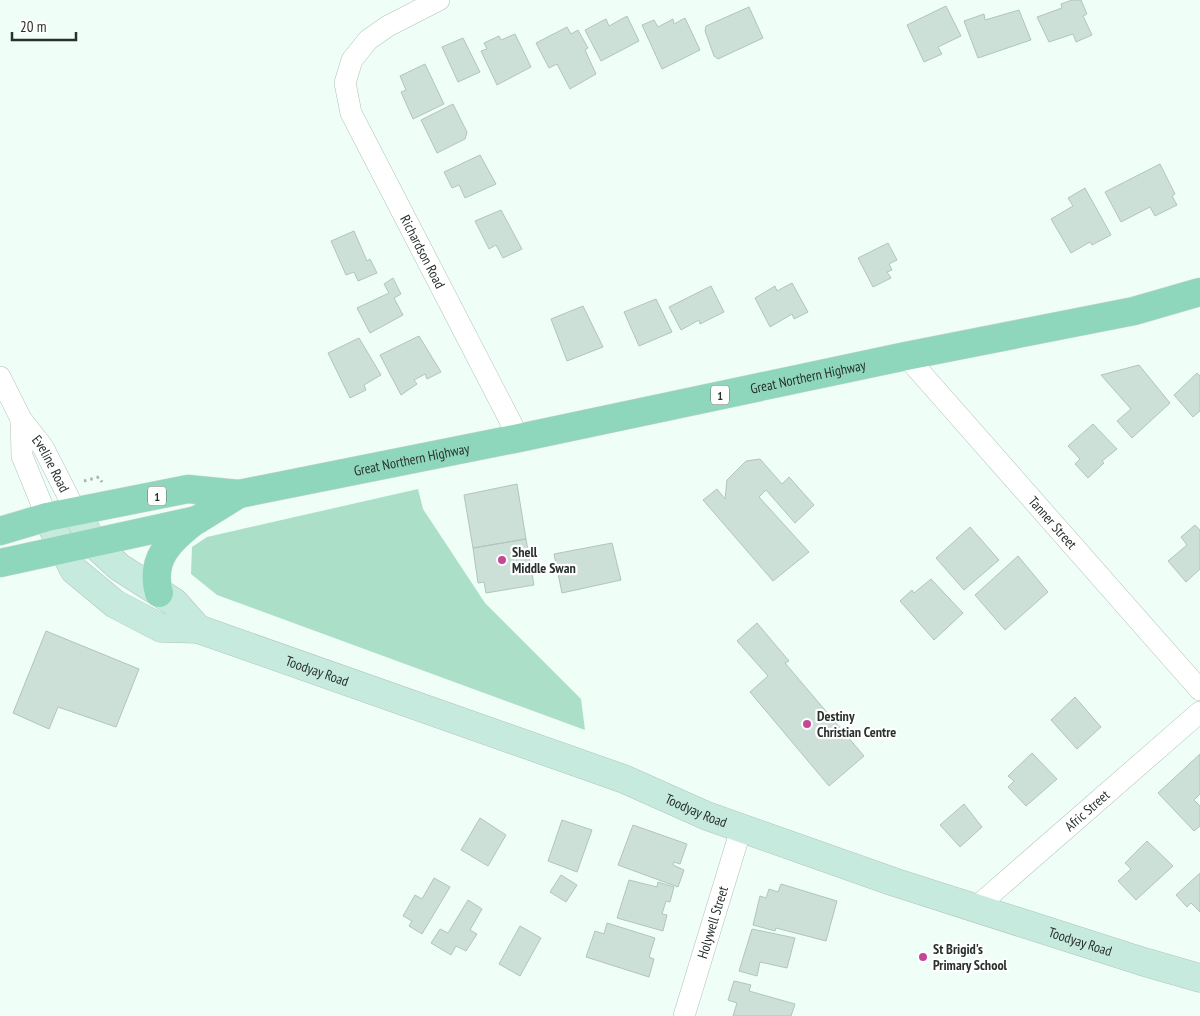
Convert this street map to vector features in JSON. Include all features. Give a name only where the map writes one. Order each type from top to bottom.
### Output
[{"type":"main road","name":"Great Northern Highway","points":[[0,531],[47,517],[188,489],[239,494],[518,438],[906,356],[1134,311],[1200,292]]},
{"type":"main road","name":"Great Northern Highway","points":[[0,563],[197,520],[239,494]]},
{"type":"main road","name":"Toodyay Road","points":[[76,512],[93,543],[119,567],[174,602],[198,629]]},
{"type":"main road","name":"Toodyay Road","points":[[47,517],[74,570],[115,604],[160,628],[198,629],[624,780],[741,829],[974,908],[1200,978]]},
{"type":"main road","points":[[159,593],[155,580],[158,565],[167,546],[180,532],[197,520]]},
{"type":"street","name":"Richardson Road","points":[[439,0],[388,26],[368,40],[352,60],[345,83],[351,113],[518,438]]},
{"type":"street","name":"Tanner Street","points":[[906,356],[1200,690]]},
{"type":"street","name":"Eveline Road","points":[[0,377],[21,419],[43,447],[76,512]]},
{"type":"street","name":"Eveline Road","points":[[21,419],[22,456],[47,517]]},
{"type":"street","name":"Afric Street","points":[[974,908],[1200,712]]},
{"type":"street","name":"Holywell Street","points":[[684,1016],[741,829]]},
{"type":"green space","points":[[418,489],[423,509],[485,603],[581,699],[585,730],[217,595],[191,574],[192,547],[207,537]]},
{"type":"building","points":[[1072,0],[1081,0],[1087,14],[1083,16],[1092,35],[1076,42],[1073,34],[1049,42],[1037,17],[1062,8],[1061,4]]},
{"type":"building","points":[[946,6],[961,36],[938,47],[942,54],[924,62],[907,25]]},
{"type":"building","points":[[749,7],[763,38],[718,59],[714,56],[705,31],[706,26]]},
{"type":"building","points":[[1019,10],[1031,40],[978,58],[964,21],[984,14],[985,20]]},
{"type":"building","points":[[627,16],[639,41],[601,61],[585,30],[606,19],[609,26]]},
{"type":"building","points":[[685,18],[700,50],[662,69],[642,25],[654,20],[658,27],[673,19],[674,24]]},
{"type":"building","points":[[567,27],[571,34],[578,30],[588,48],[585,50],[596,74],[570,89],[557,64],[549,68],[536,43]]},
{"type":"building","points":[[515,34],[531,67],[497,85],[481,51],[487,49],[484,43],[499,36],[501,40]]},
{"type":"building","points":[[463,38],[480,72],[458,82],[442,47]]},
{"type":"building","points":[[425,64],[444,104],[413,119],[401,92],[406,90],[400,76]]},
{"type":"building","points":[[453,104],[467,132],[465,139],[437,153],[421,120]]},
{"type":"building","points":[[480,155],[496,184],[465,198],[459,185],[452,188],[444,172]]},
{"type":"building","points":[[1160,164],[1175,194],[1172,196],[1177,205],[1155,216],[1150,207],[1121,222],[1105,192]]},
{"type":"building","points":[[1085,188],[1111,235],[1092,245],[1090,242],[1071,253],[1051,219],[1073,206],[1068,198]]},
{"type":"building","points":[[501,210],[522,249],[503,258],[496,245],[489,249],[475,221]]},
{"type":"building","points":[[354,231],[367,261],[370,259],[377,273],[358,281],[354,272],[346,275],[331,241]]},
{"type":"building","points":[[888,243],[897,260],[889,264],[892,270],[887,272],[891,278],[873,287],[858,258]]},
{"type":"building","points":[[393,278],[401,294],[394,298],[403,315],[370,333],[357,308],[389,293],[384,284]]},
{"type":"building","points":[[792,283],[808,312],[794,319],[792,314],[770,327],[755,298],[775,286],[777,291]]},
{"type":"building","points":[[711,286],[724,312],[700,324],[699,320],[681,330],[669,307]]},
{"type":"building","points":[[656,299],[672,332],[639,346],[624,312]]},
{"type":"building","points":[[583,306],[603,347],[567,361],[551,319]]},
{"type":"building","points":[[419,336],[441,372],[427,379],[425,374],[414,380],[417,384],[401,395],[380,355]]},
{"type":"building","points":[[359,338],[381,375],[364,385],[366,390],[350,398],[328,353]]},
{"type":"building","points":[[1139,365],[1170,403],[1132,438],[1117,421],[1131,409],[1101,375]]},
{"type":"building","points":[[1197,373],[1200,376],[1200,411],[1193,417],[1174,395]]},
{"type":"building","points":[[1093,424],[1117,449],[1102,461],[1104,463],[1088,478],[1075,464],[1080,459],[1068,446]]},
{"type":"building","points":[[760,459],[782,484],[789,477],[814,505],[795,523],[766,490],[759,497],[809,552],[773,581],[703,500],[717,489],[725,499],[727,480],[746,461]]},
{"type":"building","points":[[517,484],[526,539],[473,548],[464,495]]},
{"type":"building","points":[[1195,525],[1200,530],[1200,569],[1186,582],[1168,561],[1187,545],[1181,537]]},
{"type":"building","points":[[970,527],[999,560],[964,590],[936,558]]},
{"type":"building","name":"Shell Middle Swan","points":[[526,539],[534,585],[486,593],[484,582],[478,583],[473,548]]},
{"type":"building","points":[[612,543],[621,580],[562,593],[554,554]]},
{"type":"building","points":[[1018,556],[1048,592],[1005,630],[975,595]]},
{"type":"building","points":[[931,579],[963,613],[934,640],[900,601],[912,590],[914,593]]},
{"type":"building","name":"Destiny Christian Centre","points":[[757,623],[789,661],[785,663],[864,756],[829,786],[750,692],[768,676],[737,641]]},
{"type":"building","points":[[46,631],[139,669],[116,727],[58,707],[49,729],[13,713]]},
{"type":"building","points":[[1075,697],[1101,727],[1077,749],[1051,720]]},
{"type":"building","points":[[1032,753],[1057,779],[1026,806],[1008,787],[1014,781],[1008,776]]},
{"type":"building","points":[[1200,754],[1200,794],[1194,800],[1200,806],[1200,826],[1194,831],[1158,793]]},
{"type":"building","points":[[964,804],[982,827],[960,847],[940,825]]},
{"type":"building","points":[[480,818],[506,835],[488,866],[461,850]]},
{"type":"building","points":[[562,820],[592,830],[577,872],[548,861]]},
{"type":"building","points":[[633,825],[687,844],[680,864],[674,862],[673,865],[684,870],[678,887],[618,865]]},
{"type":"building","points":[[1147,841],[1173,866],[1136,900],[1118,881],[1131,869],[1125,863]]},
{"type":"building","points":[[1200,873],[1200,912],[1191,903],[1187,907],[1176,895]]},
{"type":"building","points":[[561,875],[577,885],[566,902],[550,892]]},
{"type":"building","points":[[434,878],[450,887],[422,934],[409,926],[412,921],[403,916],[415,895],[422,899]]},
{"type":"building","points":[[629,880],[657,887],[658,882],[674,887],[670,902],[666,901],[662,914],[667,915],[663,931],[617,918]]},
{"type":"building","points":[[781,884],[837,901],[826,941],[776,928],[775,931],[753,925],[760,896],[766,898],[769,889],[778,892]]},
{"type":"building","points":[[468,900],[482,909],[470,930],[477,934],[466,951],[456,946],[451,955],[431,943],[440,929],[448,933]]},
{"type":"building","points":[[607,923],[655,938],[649,957],[654,959],[649,977],[586,957],[595,931],[604,934]]},
{"type":"building","points":[[520,926],[541,938],[520,976],[499,964]]},
{"type":"building","points":[[752,929],[795,938],[787,968],[760,962],[757,976],[739,971]]},
{"type":"building","points":[[734,981],[751,985],[749,991],[795,1004],[791,1016],[733,1016],[737,1003],[728,1000]]},
{"type":"place","name":"Shell Middle Swan","points":[[502,560]]},
{"type":"place","name":"Destiny Christian Centre","points":[[807,724]]},
{"type":"place","name":"St Brigid's Primary School","points":[[923,957]]}]
